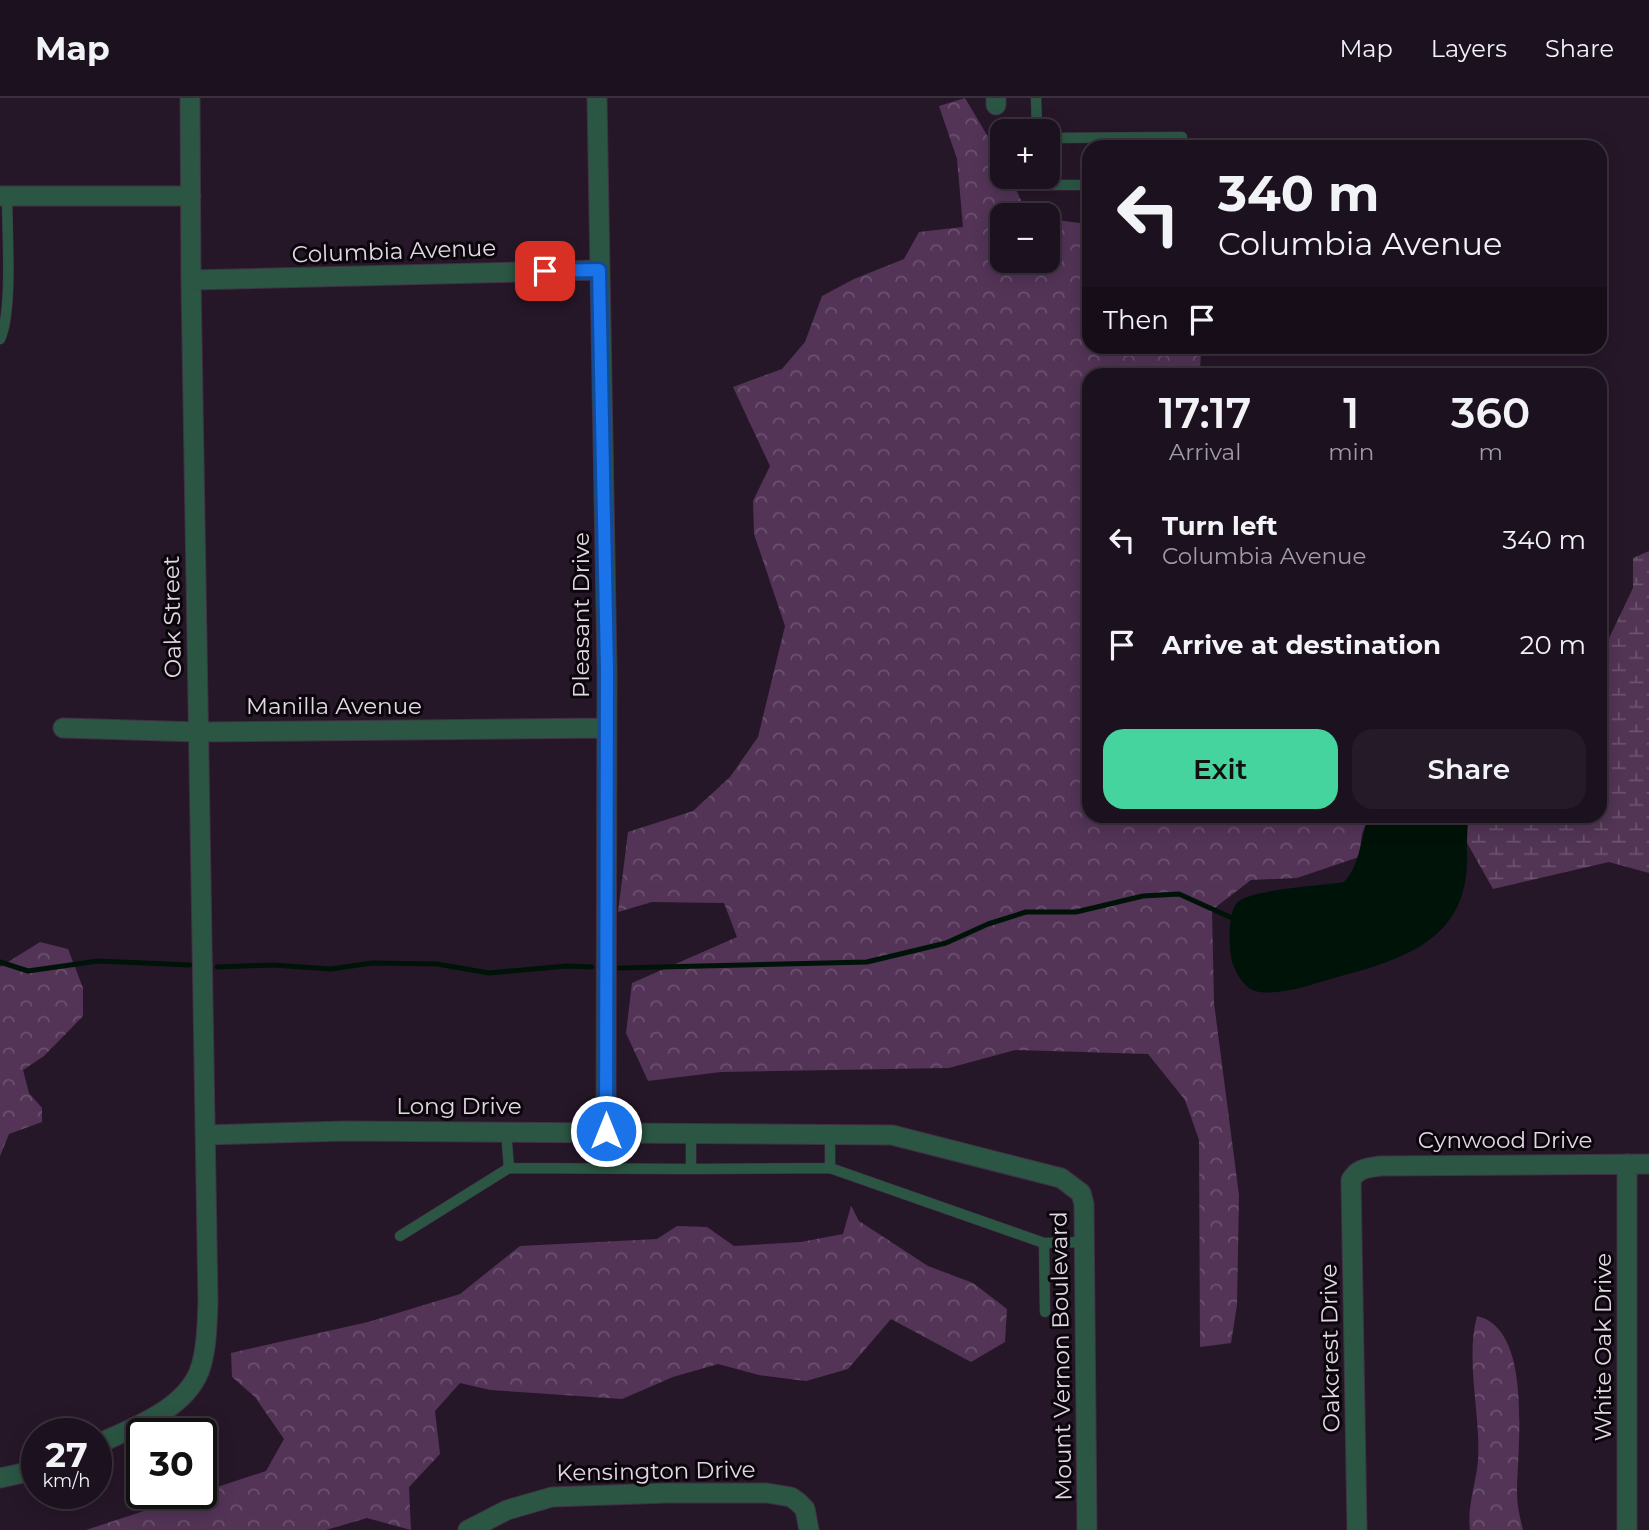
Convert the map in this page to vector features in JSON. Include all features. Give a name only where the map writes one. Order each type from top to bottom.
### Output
[{"type":"street","name":"Oak Street","points":[[190,98],[206,1135]]},
{"type":"street","name":"Pleasant Drive","points":[[597,98],[606,587],[606,1131]]},
{"type":"street","points":[[4,196],[191,196]]},
{"type":"street","name":"Columbia Avenue","points":[[191,280],[599,270]]},
{"type":"street","name":"Manilla Avenue","points":[[63,728],[198,732],[606,728]]},
{"type":"street","name":"Long Drive","points":[[206,1135],[261,1131],[606,1131],[892,1135],[1061,1178],[1072,1185]]},
{"type":"street","points":[[112,1437],[169,1407],[186,1393],[200,1369],[208,1302],[206,1135]]},
{"type":"street","name":"White Oak Drive","points":[[1628,1164],[1628,1530]]},
{"type":"street","name":"Cynwood Drive","points":[[1361,1169],[1380,1166],[1649,1164]]},
{"type":"street","name":"Oakcrest Drive","points":[[1357,1530],[1351,1180],[1361,1169]]},
{"type":"street","name":"Mount Vernon Boulevard","points":[[1072,1185],[1081,1193],[1084,1204],[1087,1530]]},
{"type":"street","points":[[0,1478],[21,1473]]},
{"type":"street","name":"Kensington Drive","points":[[468,1530],[507,1510],[552,1497],[767,1493],[791,1497],[805,1509],[809,1530]]},
{"type":"lane","points":[[1036,98],[1037,119]]},
{"type":"lane","points":[[1060,138],[1182,137],[1182,140]]},
{"type":"lane","points":[[1060,186],[1082,185]]},
{"type":"lane","points":[[0,339],[4,330],[6,303],[4,196]]},
{"type":"lane","points":[[506,1131],[509,1168]]},
{"type":"lane","points":[[691,1132],[691,1169]]},
{"type":"lane","points":[[830,1134],[830,1168]]},
{"type":"lane","points":[[400,1236],[509,1168],[830,1168],[1044,1243],[1085,1242]]},
{"type":"lane","points":[[1044,1243],[1045,1312]]},
{"type":"green space","points":[[965,98],[990,140],[990,189],[1016,189],[1022,203],[990,203],[990,273],[1060,273],[1060,220],[1082,223],[1082,354],[1201,354],[1200,368],[1082,368],[1082,823],[1366,823],[1359,857],[1297,878],[1251,880],[1212,910],[1214,1003],[1239,1195],[1237,1305],[1231,1343],[1200,1347],[1199,1140],[1185,1100],[1148,1054],[1015,1050],[949,1068],[721,1072],[648,1081],[626,1033],[632,983],[737,937],[724,903],[652,902],[618,912],[628,832],[693,811],[730,777],[758,737],[785,626],[754,534],[753,501],[770,466],[733,387],[782,369],[805,342],[822,296],[854,279],[904,259],[919,232],[963,227],[957,159],[939,106]]},
{"type":"green space","points":[[1649,551],[1649,873],[1609,862],[1493,889],[1466,841],[1468,823],[1607,823],[1607,642],[1633,588],[1633,558]]},
{"type":"green space","points":[[40,942],[68,949],[83,988],[83,1016],[44,1056],[23,1070],[29,1093],[42,1108],[42,1122],[9,1134],[0,1156],[0,967]]},
{"type":"green space","points":[[851,1206],[859,1221],[928,1266],[973,1283],[1007,1309],[1005,1342],[971,1362],[891,1319],[848,1369],[806,1381],[759,1375],[718,1364],[673,1377],[622,1399],[490,1390],[460,1383],[435,1411],[440,1454],[409,1487],[411,1530],[367,1518],[326,1530],[86,1530],[150,1509],[217,1509],[217,1487],[266,1471],[284,1439],[255,1397],[232,1377],[231,1353],[368,1322],[460,1294],[520,1246],[657,1239],[677,1226],[707,1227],[734,1246],[801,1242],[843,1234]]},
{"type":"green space","points":[[1477,1316],[1495,1326],[1507,1343],[1515,1366],[1519,1421],[1517,1498],[1523,1530],[1470,1530],[1478,1461],[1473,1369]]},
{"type":"shaded area","points":[[1467,823],[1465,883],[1457,907],[1445,926],[1408,953],[1360,971],[1295,989],[1273,992],[1255,991],[1246,986],[1231,957],[1230,923],[1236,904],[1254,895],[1344,882],[1354,867],[1366,824]]},
{"type":"waterway","points":[[619,968],[867,962],[946,943],[988,924],[1026,912],[1076,912],[1143,896],[1179,894],[1232,918]]},
{"type":"waterway","points":[[0,962],[28,971],[98,961],[190,965]]},
{"type":"waterway","points":[[217,967],[273,965],[331,969],[372,963],[437,964],[489,973],[567,966],[592,967]]},
{"type":"route","points":[[545,271],[599,270],[607,670],[606,1131]]}]
